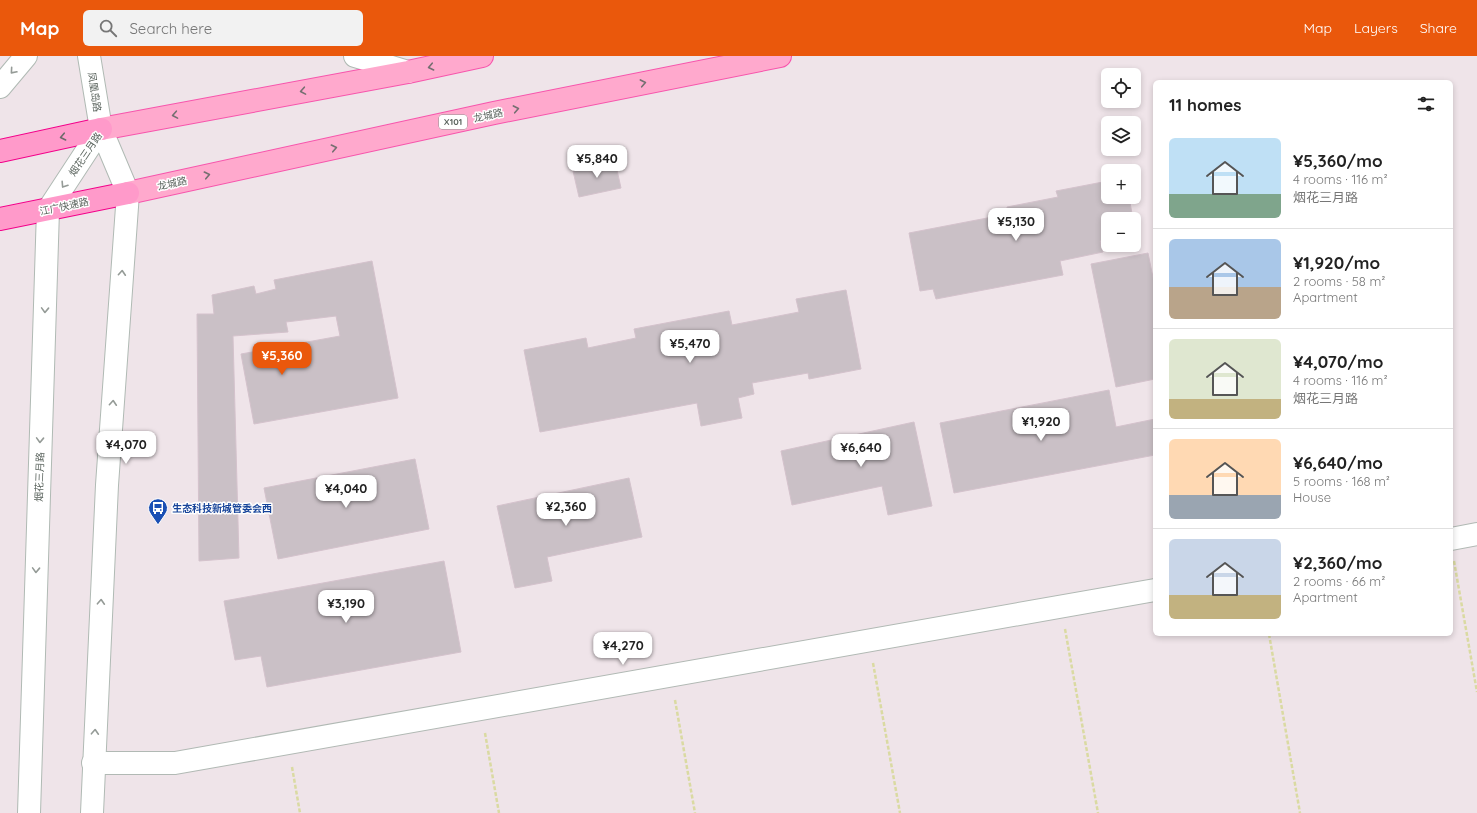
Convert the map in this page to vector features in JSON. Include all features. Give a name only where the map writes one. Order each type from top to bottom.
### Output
[{"type":"highway","points":[[0,150],[101,129]]},
{"type":"highway","name":"江广快速路","points":[[0,219],[128,192]]},
{"type":"main road","points":[[0,87],[26,56]]},
{"type":"main road","name":"凤凰岛路","points":[[89,56],[101,129]]},
{"type":"main road","points":[[355,56],[408,72]]},
{"type":"main road","points":[[101,129],[408,72],[482,56]]},
{"type":"main road","name":"龙城路","points":[[128,192],[486,115],[780,56]]},
{"type":"main road","name":"烟花三月路","points":[[92,813],[93,762],[108,485],[128,192],[101,129]]},
{"type":"main road","name":"烟花三月路","points":[[29,813],[48,210],[101,129]]},
{"type":"main road","points":[[1453,546],[1477,534]]},
{"type":"main road","points":[[93,762],[175,762],[1153,590]]},
{"type":"path","points":[[1453,553],[1477,692]]},
{"type":"path","points":[[1061,607],[1098,813]]},
{"type":"path","points":[[1269,636],[1300,813]]},
{"type":"path","points":[[869,641],[900,813]]},
{"type":"path","points":[[670,676],[695,813]]},
{"type":"path","points":[[481,709],[499,813]]},
{"type":"path","points":[[288,743],[300,813]]},
{"type":"building","points":[[615,161],[621,188],[579,197],[573,171]]},
{"type":"building","points":[[1101,182],[1101,204],[1130,204],[1132,212],[1101,212],[1100,241],[1101,252],[1103,252],[1060,261],[1063,275],[936,299],[933,289],[920,291],[909,233],[1008,214],[1007,207],[1058,197],[1056,191]]},
{"type":"building","points":[[1148,253],[1153,277],[1153,379],[1116,387],[1091,264]]},
{"type":"building","points":[[372,261],[398,398],[254,424],[241,354],[340,336],[336,316],[286,322],[288,332],[233,336],[239,558],[199,561],[197,314],[214,314],[212,295],[254,286],[256,294],[276,289],[274,280]]},
{"type":"building","points":[[846,290],[861,369],[809,379],[808,373],[752,383],[754,394],[738,398],[742,418],[701,426],[697,403],[540,432],[524,350],[586,338],[588,348],[636,338],[634,329],[729,311],[732,325],[799,312],[796,299]]},
{"type":"building","points":[[1109,390],[1116,427],[1153,419],[1153,455],[954,493],[940,423]]},
{"type":"building","points":[[914,422],[932,506],[888,515],[882,486],[792,505],[781,451]]},
{"type":"building","points":[[415,459],[429,529],[278,559],[264,488]]},
{"type":"building","points":[[629,478],[642,537],[547,557],[552,581],[515,588],[497,506]]},
{"type":"building","points":[[444,561],[461,652],[267,687],[261,656],[235,660],[224,601]]},
{"type":"place","name":"生态科技新城管委会西","points":[[158,525]]}]
